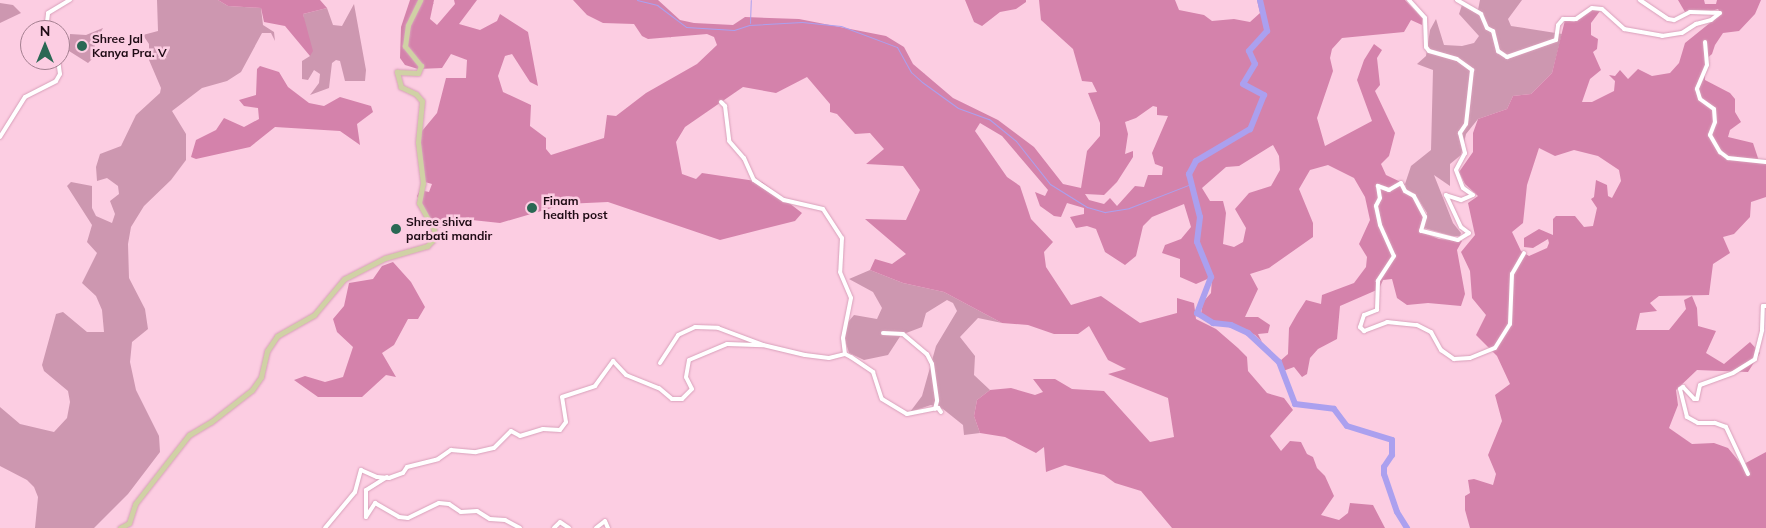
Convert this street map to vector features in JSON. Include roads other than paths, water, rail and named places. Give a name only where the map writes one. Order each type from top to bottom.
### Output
[{"type":"main road","points":[[120,528],[129,523],[135,504],[189,435],[212,422],[252,390],[261,377],[268,351],[277,336],[314,316],[344,279],[385,258],[427,246],[433,240],[434,230],[419,203],[424,183],[418,142],[422,101],[416,94],[401,88],[397,72],[418,73],[421,66],[405,46],[408,25],[420,0]]},
{"type":"street","points":[[47,20],[48,13],[70,0]]},
{"type":"street","points":[[1409,0],[1425,18],[1426,47],[1429,51],[1457,59],[1472,70],[1466,124],[1460,133],[1465,153],[1456,170],[1464,188],[1473,195],[1462,200],[1446,195],[1461,227],[1469,233],[1458,240],[1421,230],[1425,216],[1414,196],[1405,191],[1401,183],[1389,190],[1378,186],[1380,198],[1376,206],[1380,225],[1394,256],[1378,282],[1377,310],[1364,314],[1360,328],[1364,331],[1387,322],[1417,325],[1431,332],[1441,350],[1454,359],[1470,358],[1495,348],[1510,324],[1512,274],[1524,253]]},
{"type":"street","points":[[1457,0],[1480,14],[1487,28],[1493,32],[1498,51],[1507,57],[1556,40],[1558,25],[1562,19],[1576,19],[1592,8],[1602,9],[1624,29],[1662,36],[1682,32],[1696,24],[1711,20],[1720,13],[1690,12],[1674,20],[1668,19],[1640,0]]},
{"type":"street","points":[[1705,42],[1708,65],[1697,89],[1700,99],[1714,109],[1715,122],[1710,135],[1720,152],[1728,158],[1766,162]]},
{"type":"street","points":[[0,136],[25,97],[56,81],[60,74],[59,70]]},
{"type":"street","points":[[722,102],[725,106],[729,141],[744,158],[754,180],[784,200],[823,209],[842,238],[840,272],[851,298],[843,338],[845,354]]},
{"type":"street","points":[[1748,474],[1726,427],[1715,423],[1698,423],[1688,417],[1680,389],[1683,387],[1694,399],[1697,399],[1700,385],[1733,373],[1755,359],[1762,330],[1763,306],[1766,306]]},
{"type":"street","points":[[660,363],[678,335],[695,327],[718,328],[763,345],[822,358],[845,354],[873,372],[882,399],[907,414],[935,408]]},
{"type":"street","points":[[883,333],[903,334],[927,354],[932,364],[937,401],[935,408]]},
{"type":"street","points":[[326,528],[336,517],[344,501],[356,492],[360,470],[377,477],[387,477],[403,473],[407,467],[438,459],[451,450],[476,452],[494,448],[511,432],[520,436],[543,429],[560,430],[566,422],[562,397],[595,386],[613,361],[626,374],[659,388],[672,399],[682,399],[692,389],[686,377],[689,360],[727,344],[763,345]]},
{"type":"street","points":[[935,408],[940,412]]},
{"type":"street","points":[[387,477],[366,490],[366,518],[375,502],[399,517],[408,518],[439,503],[449,504],[461,512],[477,511],[490,520],[505,520],[520,528]]},
{"type":"street","points":[[596,528],[605,521],[608,528]]},
{"type":"street","points":[[554,528],[560,522],[569,528]]},
{"type":"waterway","points":[[637,0],[657,5],[686,27],[734,30],[749,25],[802,22],[841,26],[897,47],[911,72],[922,82],[958,108],[989,119],[1016,141],[1050,184],[1087,207],[1105,212],[1129,208],[1191,184]]},
{"type":"waterway","points":[[750,23],[751,0]]},
{"type":"waterway","points":[[1260,0],[1267,31],[1249,51],[1255,64],[1243,84],[1264,95],[1250,129],[1196,161],[1189,174],[1200,217],[1197,242],[1211,277],[1197,313],[1213,323],[1231,325],[1248,333],[1279,362],[1295,404],[1334,409],[1347,426],[1392,440],[1392,455],[1384,467],[1384,474],[1397,512],[1407,528]]},
{"type":"place","name":"Shree Jal Kanya Pra. V","points":[[82,46]]},
{"type":"place","name":"Finam health post","points":[[532,208]]},
{"type":"place","name":"Shree shiva parbati mandir","points":[[396,229]]}]
